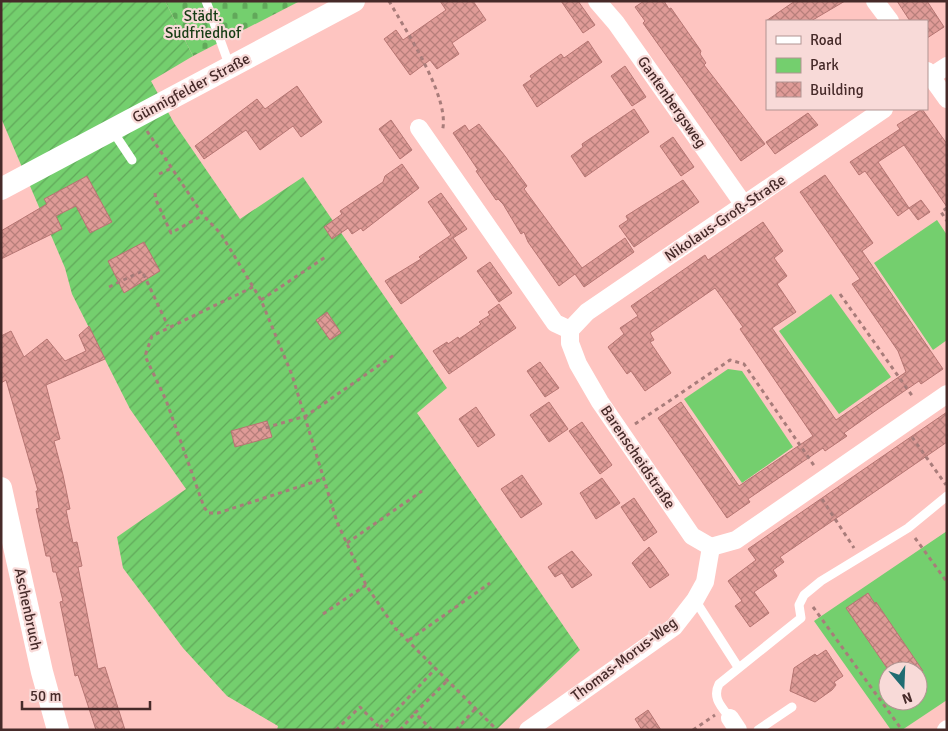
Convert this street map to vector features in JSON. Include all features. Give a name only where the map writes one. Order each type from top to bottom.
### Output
[{"type":"street","name":"Günnigfelder Straße","points":[[1,189],[354,1]]},
{"type":"street","name":"Gantenbergsweg","points":[[597,1],[616,22],[744,205]]},
{"type":"street","points":[[875,1],[889,20]]},
{"type":"street","points":[[947,66],[928,76],[947,98]]},
{"type":"street","name":"Nikolaus-Groß-Straße","points":[[570,330],[587,312],[883,110]]},
{"type":"street","points":[[419,128],[556,323],[570,330]]},
{"type":"street","name":"Barenscheidstraße","points":[[570,330],[570,343],[578,364],[622,433],[692,536],[711,547]]},
{"type":"street","points":[[711,547],[736,540],[902,423],[947,394]]},
{"type":"street","name":"Aschenbruch","points":[[1,488],[42,672],[58,730]]},
{"type":"street","name":"Thomas-Morus-Weg","points":[[528,730],[674,627],[695,600],[705,582],[711,547]]},
{"type":"lane","points":[[206,1],[230,67]]},
{"type":"lane","points":[[112,129],[132,160]]},
{"type":"lane","points":[[731,719],[717,701],[715,691],[719,684],[801,618],[800,605],[804,595],[820,581],[908,528],[947,496]]},
{"type":"lane","points":[[695,600],[738,668]]},
{"type":"lane","points":[[758,730],[792,707]]},
{"type":"path","points":[[389,1],[434,81],[445,122],[437,152]]},
{"type":"path","points":[[137,116],[203,215],[221,234],[261,300],[292,375],[306,416],[323,479],[347,543],[366,585],[390,621],[497,730]]},
{"type":"path","points":[[159,174],[172,168]]},
{"type":"path","points":[[156,193],[156,200],[171,233],[203,215]]},
{"type":"path","points":[[947,208],[941,212],[947,221]]},
{"type":"path","points":[[261,300],[327,256]]},
{"type":"path","points":[[109,287],[142,271],[168,326]]},
{"type":"path","points":[[253,287],[168,326],[152,336],[144,356],[166,400],[204,507],[208,513],[218,513],[323,479]]},
{"type":"path","points":[[840,294],[923,410]]},
{"type":"path","points":[[258,430],[306,416],[394,355]]},
{"type":"path","points":[[622,433],[730,360],[744,364],[818,482],[860,557]]},
{"type":"path","points":[[902,423],[947,486]]},
{"type":"path","points":[[347,543],[422,491]]},
{"type":"path","points":[[908,528],[947,582]]},
{"type":"path","points":[[409,640],[490,583]]},
{"type":"path","points":[[323,614],[366,585]]},
{"type":"path","points":[[804,595],[902,730]]},
{"type":"path","points":[[336,730],[360,706],[381,729],[436,668]]},
{"type":"path","points":[[400,730],[448,680]]},
{"type":"path","points":[[456,730],[476,708]]},
{"type":"path","points":[[415,713],[432,730]]},
{"type":"path","points":[[693,730],[731,719]]},
{"type":"green space","points":[[1,1],[165,1],[193,56],[151,81],[174,123],[240,219],[303,177],[447,388],[417,413],[580,650],[496,730],[277,730],[278,726],[227,696],[183,648],[123,568],[117,537],[186,489],[130,409],[72,294],[65,268],[1,118]]},
{"type":"green space","name":"Städt. Südfriedhof","points":[[165,1],[300,1],[193,56]]},
{"type":"green space","points":[[937,220],[947,235],[947,340],[933,350],[874,263]]},
{"type":"green space","points":[[831,294],[891,377],[839,414],[779,331]]},
{"type":"green space","points":[[728,369],[742,371],[793,447],[742,483],[684,399]]},
{"type":"green space","points":[[947,531],[947,700],[902,730],[891,730],[814,621]]},
{"type":"building","points":[[440,1],[473,1],[486,20],[452,43],[459,54],[437,69],[430,60],[410,75],[384,39],[396,30],[403,40],[446,10]]},
{"type":"building","points":[[561,1],[578,1],[595,25],[583,33]]},
{"type":"building","points":[[644,1],[664,1],[669,9],[671,8],[701,51],[700,54],[706,63],[704,65],[765,144],[741,161],[643,23],[645,21],[635,7]]},
{"type":"building","points":[[795,1],[845,1],[813,20],[767,20]]},
{"type":"building","points":[[897,1],[927,1],[944,27],[928,37],[928,20],[909,20]]},
{"type":"building","points":[[588,41],[602,62],[537,107],[523,85],[532,79],[530,76],[561,54],[564,58]]},
{"type":"building","points":[[625,66],[646,97],[632,106],[611,76]]},
{"type":"building","points":[[297,86],[322,122],[301,137],[293,126],[260,150],[246,130],[204,159],[195,146],[257,99],[265,109]]},
{"type":"building","points":[[634,109],[649,132],[585,177],[571,156],[583,147],[582,144]]},
{"type":"building","points":[[923,110],[947,144],[947,207],[904,145],[878,162],[909,208],[898,216],[865,171],[859,175],[850,162],[900,129],[897,125]]},
{"type":"building","points":[[808,113],[818,125],[775,154],[766,142]]},
{"type":"building","points":[[391,120],[412,150],[400,159],[379,129]]},
{"type":"building","points":[[479,124],[527,186],[524,189],[582,268],[625,238],[634,252],[584,287],[575,274],[559,286],[528,242],[524,232],[521,234],[503,204],[498,199],[496,200],[453,133],[465,125],[469,131]]},
{"type":"building","points":[[673,137],[694,167],[681,176],[660,146]]},
{"type":"building","points":[[402,164],[419,188],[363,231],[361,228],[352,234],[348,228],[332,239],[324,227],[342,214],[340,211],[383,182],[385,176]]},
{"type":"building","points":[[825,175],[873,243],[862,251],[943,369],[921,384],[919,381],[878,409],[844,433],[847,436],[825,451],[823,448],[748,499],[750,502],[727,518],[658,418],[681,402],[739,486],[813,436],[740,329],[743,327],[715,288],[650,333],[654,340],[650,342],[671,373],[645,391],[631,371],[627,374],[608,347],[624,334],[620,328],[638,316],[631,306],[705,255],[708,260],[763,222],[783,251],[774,258],[787,276],[777,284],[796,312],[772,328],[836,420],[906,372],[898,351],[852,284],[860,279],[800,192]]},
{"type":"building","points":[[87,176],[112,222],[90,233],[76,206],[56,216],[62,229],[1,259],[1,231],[47,204],[44,199]]},
{"type":"building","points":[[683,180],[699,202],[634,247],[619,226],[628,220],[626,216]]},
{"type":"building","points":[[441,193],[467,229],[453,238],[467,258],[401,304],[385,281],[421,259],[419,257],[451,235],[428,202]]},
{"type":"building","points":[[921,200],[930,212],[918,220],[909,208]]},
{"type":"building","points":[[144,242],[160,271],[124,293],[108,261]]},
{"type":"building","points":[[490,262],[512,293],[499,302],[477,271]]},
{"type":"building","points":[[499,304],[516,328],[449,374],[433,351],[447,342],[448,344],[458,337],[459,339],[481,324],[479,322],[490,315],[488,312]]},
{"type":"building","points":[[327,312],[341,333],[330,340],[316,320]]},
{"type":"building","points":[[89,326],[105,359],[46,385],[60,439],[54,441],[70,509],[66,510],[73,543],[77,542],[82,566],[78,567],[98,669],[105,667],[125,730],[96,730],[78,675],[75,676],[60,602],[63,601],[56,572],[53,572],[50,556],[46,556],[36,509],[39,508],[36,491],[38,491],[6,380],[1,383],[1,336],[11,331],[24,357],[47,339],[65,361],[86,351],[79,335]]},
{"type":"building","points":[[540,362],[559,388],[545,397],[527,371]]},
{"type":"building","points":[[549,402],[568,429],[549,442],[530,415]]},
{"type":"building","points":[[476,407],[495,435],[478,447],[459,419]]},
{"type":"building","points":[[947,412],[947,442],[780,557],[784,562],[773,570],[777,576],[754,592],[769,613],[750,627],[735,606],[742,601],[728,581],[756,560],[748,549]]},
{"type":"building","points":[[267,421],[272,437],[235,447],[231,431]]},
{"type":"building","points":[[582,422],[612,465],[600,474],[569,431]]},
{"type":"building","points":[[522,475],[542,504],[521,518],[501,489]]},
{"type":"building","points":[[602,478],[620,503],[596,519],[580,493]]},
{"type":"building","points":[[634,498],[657,532],[644,541],[621,507]]},
{"type":"building","points":[[649,547],[669,575],[650,588],[632,563]]},
{"type":"building","points":[[572,551],[592,575],[572,588],[562,573],[555,577],[548,567]]},
{"type":"building","points":[[868,593],[916,661],[882,661],[846,608]]},
{"type":"building","points":[[826,650],[843,676],[834,682],[836,685],[832,690],[815,702],[790,691],[794,668],[815,654],[817,656]]},
{"type":"building","points":[[648,710],[661,730],[642,730],[635,719]]}]
